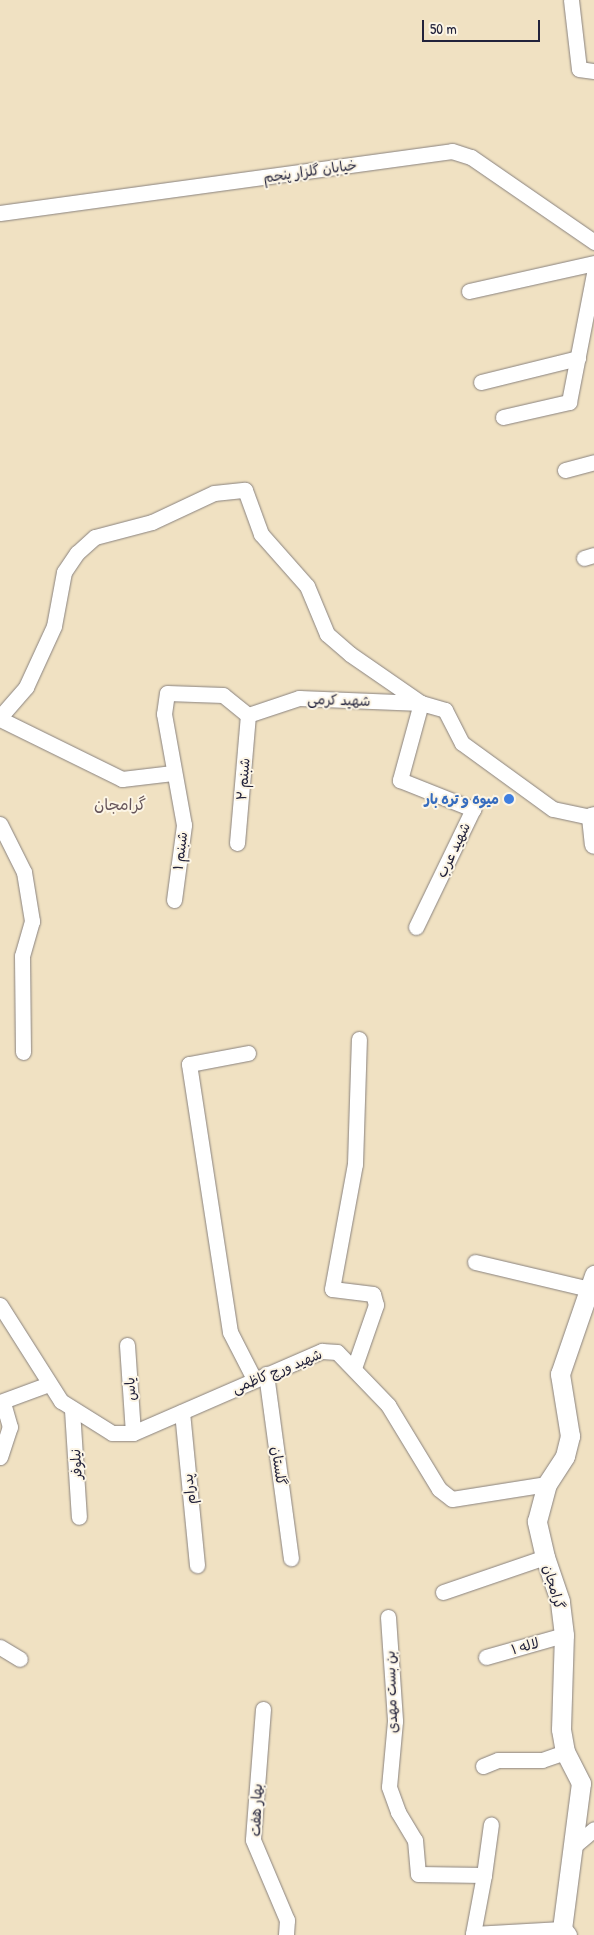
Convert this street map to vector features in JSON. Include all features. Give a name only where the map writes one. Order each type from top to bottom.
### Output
[{"type":"street","points":[[571,0],[580,69],[594,71]]},
{"type":"street","name":"خیابان گلزار پنجم","points":[[0,213],[452,151],[471,157],[594,242]]},
{"type":"street","points":[[469,291],[594,263]]},
{"type":"street","points":[[503,417],[569,402],[594,273]]},
{"type":"street","points":[[481,382],[578,358]]},
{"type":"street","points":[[565,470],[594,462]]},
{"type":"street","points":[[248,716],[223,695],[167,693],[164,714],[173,773],[122,779],[0,718],[26,687],[54,626],[64,572],[76,553],[95,537],[152,522],[214,494],[245,490],[262,534],[307,586],[328,634],[350,654],[421,703],[445,710],[462,743],[552,810],[593,816],[594,844]]},
{"type":"street","name":"شهید کرمی","points":[[248,716],[299,698],[421,703]]},
{"type":"street","name":"شهید عرب","points":[[416,927],[473,809],[400,780],[421,703]]},
{"type":"street","name":"شبنم ۲","points":[[237,843],[248,716]]},
{"type":"street","name":"شبنم ۱","points":[[173,773],[184,825],[174,900]]},
{"type":"street","points":[[0,824],[24,872],[32,921],[22,956],[23,1052]]},
{"type":"street","points":[[354,1368],[376,1305],[373,1294],[332,1289],[355,1164],[359,1039]]},
{"type":"street","name":"گلستان","points":[[248,1053],[189,1064],[230,1332],[260,1376],[291,1558]]},
{"type":"street","points":[[475,1262],[592,1282]]},
{"type":"street","name":"گرامجان","points":[[564,1932],[581,1783],[565,1752],[561,1729],[564,1635],[560,1601],[545,1557],[537,1521],[547,1484],[565,1456],[570,1436],[560,1374],[587,1315],[592,1282]]},
{"type":"street","name":"شهید ورچ کاظمی","points":[[0,1305],[61,1401],[72,1410],[112,1433],[133,1433],[260,1376],[322,1351],[336,1352],[354,1368],[388,1405],[439,1489],[452,1499],[547,1484]]},
{"type":"street","name":"یاس","points":[[127,1345],[133,1433]]},
{"type":"street","points":[[0,1457],[10,1427],[2,1402],[49,1384]]},
{"type":"street","name":"نیلوفر","points":[[72,1410],[79,1517]]},
{"type":"street","name":"پدرام","points":[[182,1412],[197,1565]]},
{"type":"street","points":[[443,1592],[545,1557]]},
{"type":"street","name":"بن بست مهدی","points":[[388,1617],[394,1721],[389,1787],[398,1812],[415,1840],[418,1874],[484,1875]]},
{"type":"street","name":"لاله ۱","points":[[486,1657],[564,1635]]},
{"type":"street","points":[[0,1647],[20,1659]]},
{"type":"street","name":"بهار هفت","points":[[263,1709],[254,1840],[287,1920],[286,1935]]},
{"type":"street","points":[[483,1766],[498,1760],[542,1760],[565,1752]]},
{"type":"street","points":[[491,1824],[473,1935],[564,1932]]},
{"type":"street","points":[[574,1846],[594,1829]]},
{"type":"place","name":"میوه و تره بار","points":[[509,799]]},
{"type":"district","name":"گرامجان","points":[[120,804]]}]
